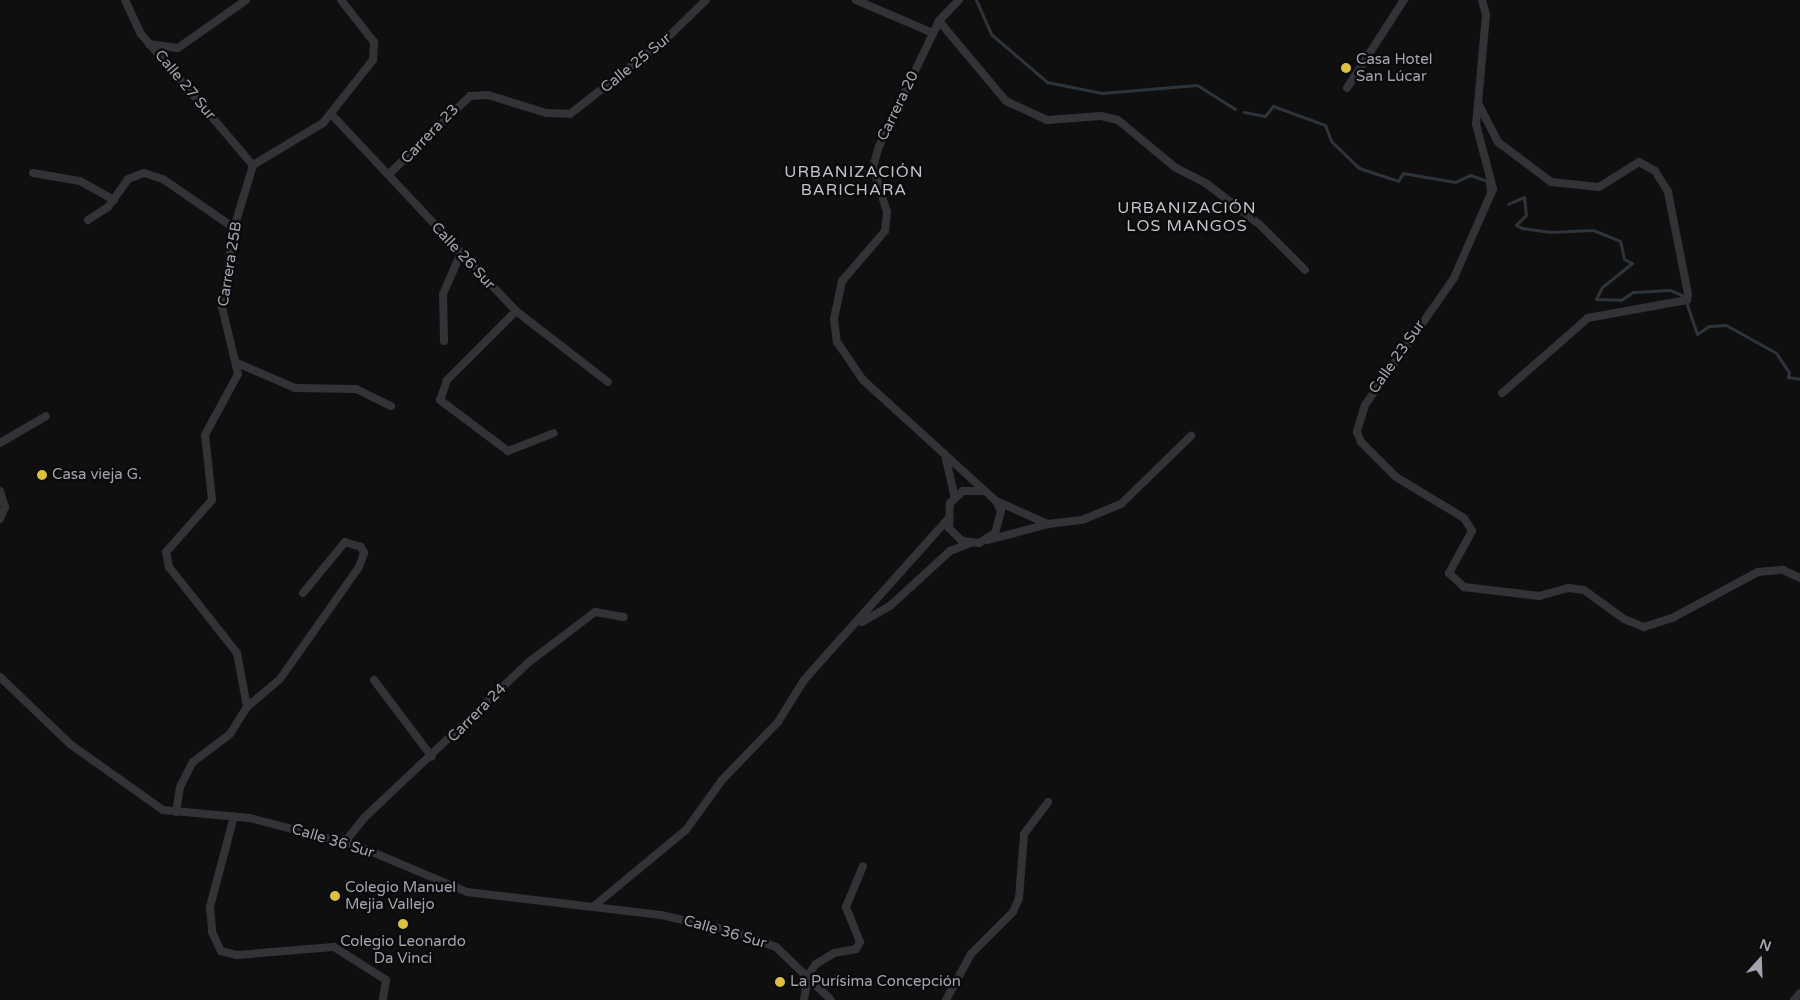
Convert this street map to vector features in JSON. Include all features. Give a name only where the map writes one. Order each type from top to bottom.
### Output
[{"type":"street","name":"Calle 27 Sur","points":[[125,0],[134,24],[149,44],[253,165]]},
{"type":"street","points":[[149,44],[178,48],[246,0]]},
{"type":"street","points":[[253,165],[332,115],[376,50],[341,0]]},
{"type":"street","name":"Calle 25 Sur","points":[[559,116],[587,104],[706,0]]},
{"type":"street","points":[[856,0],[933,33]]},
{"type":"street","name":"Carrera 20","points":[[959,0],[940,21],[933,33],[875,157],[875,178],[887,212],[885,231],[842,281],[834,319],[847,361],[946,459],[984,491]]},
{"type":"street","points":[[1347,88],[1384,37],[1404,0]]},
{"type":"street","name":"Calle 23 Sur","points":[[1482,0],[1486,15],[1476,96],[1478,139],[1492,172],[1493,188],[1454,278],[1380,378],[1357,432],[1373,457],[1396,477],[1464,518],[1472,531],[1451,563],[1449,573],[1454,582],[1539,596],[1569,588],[1584,590],[1624,619],[1644,627],[1674,617],[1758,572],[1783,570],[1800,578]]},
{"type":"street","points":[[940,21],[994,89],[1016,108],[1057,122],[1101,116],[1118,120],[1176,168],[1206,184],[1259,224],[1304,270]]},
{"type":"street","name":"Carrera 23","points":[[389,174],[470,96],[501,97],[559,116]]},
{"type":"street","points":[[1476,96],[1498,142],[1551,182],[1599,187],[1638,162],[1656,171],[1668,192],[1688,294],[1687,300],[1588,318],[1502,393]]},
{"type":"street","name":"Calle 26 Sur","points":[[332,115],[389,174],[460,255],[516,311],[608,382]]},
{"type":"street","name":"Carrera 25B","points":[[247,707],[242,667],[230,642],[166,560],[171,545],[206,513],[212,500],[205,435],[236,383],[237,363],[222,322],[234,228],[253,165]]},
{"type":"street","points":[[33,173],[80,181],[114,200]]},
{"type":"street","points":[[88,220],[114,200],[128,179],[151,174],[234,228]]},
{"type":"street","points":[[444,340],[443,294],[460,255]]},
{"type":"street","points":[[516,311],[447,380],[440,400],[508,451],[554,433]]},
{"type":"street","points":[[237,363],[295,388],[346,387],[390,406]]},
{"type":"street","points":[[0,444],[46,416]]},
{"type":"street","points":[[856,626],[890,606],[950,551],[971,543],[986,541],[1048,524],[1082,520],[1121,504],[1191,436]]},
{"type":"street","points":[[594,906],[686,830],[722,780],[778,722],[804,680],[856,626],[947,520],[955,497],[946,459]]},
{"type":"street","points":[[955,497],[968,490],[984,491],[996,500],[1048,524]]},
{"type":"street","points":[[0,491],[5,507],[0,519]]},
{"type":"street","points":[[986,541],[1000,523],[996,500]]},
{"type":"street","points":[[947,520],[955,536],[971,543]]},
{"type":"street","points":[[176,812],[180,786],[192,762],[230,734],[247,707],[280,679],[360,567],[364,553],[361,547],[345,542],[303,593]]},
{"type":"street","name":"Carrera 24","points":[[344,843],[364,818],[432,757],[529,662],[591,616],[603,611],[624,618]]},
{"type":"street","name":"Calle 36 Sur","points":[[0,677],[70,744],[145,800],[176,812],[234,816],[344,843],[467,892],[594,906],[676,918],[743,934],[776,947],[808,974],[831,1000]]},
{"type":"street","points":[[374,680],[432,757]]},
{"type":"street","points":[[946,1000],[971,954],[1013,912],[1019,898],[1024,834],[1048,802]]},
{"type":"street","points":[[234,816],[210,907],[214,939],[221,951],[237,955],[334,947],[386,980],[383,1000]]},
{"type":"street","points":[[804,1000],[808,974],[824,958],[856,949],[860,942],[846,907],[864,866]]},
{"type":"street","points":[[1794,1000],[1800,993]]},
{"type":"waterway","points":[[976,0],[991,34],[1047,82],[1102,93],[1197,85],[1235,109]]},
{"type":"waterway","points":[[1244,112],[1265,116],[1273,106],[1325,125],[1331,141],[1359,168],[1398,181],[1403,173],[1455,182],[1470,175],[1487,181],[1488,193]]},
{"type":"waterway","points":[[1508,204],[1524,197],[1526,215],[1516,225],[1522,228],[1549,232],[1593,230],[1620,241],[1624,259],[1632,263],[1602,287],[1596,299],[1621,300],[1633,292],[1670,290],[1684,296],[1697,334],[1709,326],[1726,325],[1776,353],[1789,372],[1788,377],[1800,379]]},
{"type":"place","name":"Casa Hotel San Lúcar","points":[[1346,68]]},
{"type":"place","name":"Casa vieja G.","points":[[42,475]]},
{"type":"place","name":"Colegio Manuel Mejia Vallejo","points":[[335,896]]},
{"type":"place","name":"Colegio Leonardo Da Vinci","points":[[403,924]]},
{"type":"place","name":"La Purísima Concepción","points":[[780,982]]},
{"type":"district","name":"URBANIZACIÓN BARICHARA","points":[[854,181]]},
{"type":"district","name":"URBANIZACIÓN LOS MANGOS","points":[[1187,217]]}]
